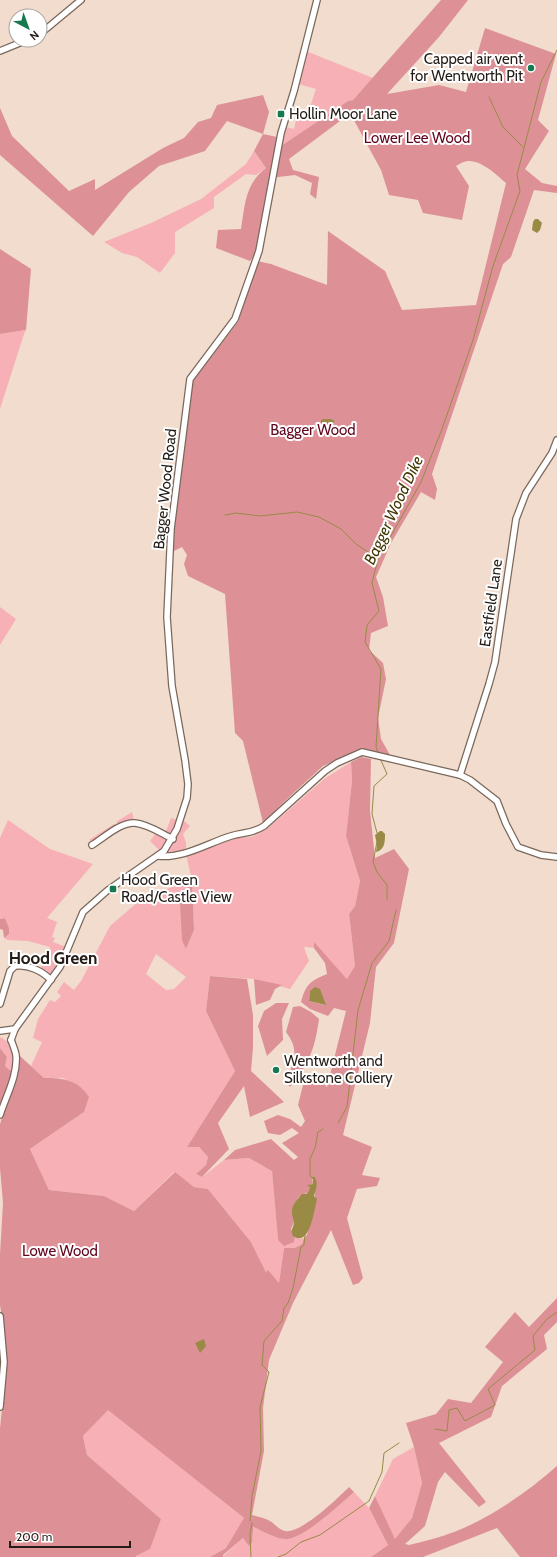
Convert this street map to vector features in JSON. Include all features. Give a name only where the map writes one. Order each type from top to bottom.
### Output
[{"type":"street","points":[[48,27],[81,0]]},
{"type":"street","name":"Bagger Wood Road","points":[[11,1040],[15,1030],[60,967],[83,912],[108,890],[158,856],[168,846],[177,829],[187,798],[188,790],[184,754],[172,686],[167,617],[171,529],[190,379],[235,319],[259,251],[281,133],[294,91],[317,0]]},
{"type":"street","name":"Eastfield Lane","points":[[460,775],[495,662],[516,519],[526,493],[552,453],[557,440]]},
{"type":"street","points":[[158,856],[165,857],[182,854],[236,835],[255,832],[264,826],[325,771],[337,763],[362,752],[460,775],[497,801],[506,824],[518,847],[541,855],[557,857]]},
{"type":"street","points":[[92,845],[120,827],[135,823],[141,824],[173,838]]},
{"type":"street","points":[[0,1004],[10,971],[15,966],[23,966],[40,970],[51,980]]},
{"type":"street","points":[[0,1032],[15,1030]]},
{"type":"street","points":[[0,1032],[11,1040],[16,1056],[15,1066],[0,1114]]},
{"type":"street","points":[[0,1316],[4,1362],[0,1407]]},
{"type":"shaded area","points":[[306,51],[373,78],[353,100],[348,101],[281,146],[285,127],[294,129],[297,116],[306,119],[316,89],[298,84]]},
{"type":"shaded area","points":[[254,151],[266,168],[256,175],[246,174],[214,197],[214,208],[175,232],[175,253],[160,273],[137,257],[122,253],[104,242],[151,223],[201,199],[246,164]]},
{"type":"shaded area","points":[[535,219],[538,219],[542,223],[540,230],[537,233],[532,230]]},
{"type":"shaded area","points":[[26,330],[24,334],[0,409],[0,334]]},
{"type":"shaded area","points":[[331,419],[335,421],[324,425],[321,423],[321,420]]},
{"type":"shaded area","points":[[0,607],[16,619],[0,645]]},
{"type":"shaded area","points":[[351,762],[352,781],[346,836],[360,881],[355,906],[349,914],[355,966],[348,980],[314,943],[314,948],[304,947],[309,961],[290,989],[254,979],[210,976],[206,1011],[235,1071],[187,1147],[199,1147],[208,1157],[206,1165],[196,1174],[202,1177],[224,1160],[249,1158],[272,1170],[278,1240],[294,1242],[295,1237],[300,1239],[304,1238],[302,1244],[295,1248],[284,1248],[279,1284],[268,1271],[266,1272],[251,1242],[208,1189],[194,1187],[174,1172],[134,1211],[104,1196],[49,1190],[30,1149],[84,1112],[72,1083],[63,1078],[44,1078],[31,1066],[42,1042],[33,1038],[38,1019],[50,1000],[55,1002],[61,996],[57,992],[64,982],[74,990],[81,981],[110,926],[146,895],[192,881],[186,854],[199,852],[235,838],[251,837],[267,829],[324,779]],"holes":[[[192,882],[194,930],[186,949],[180,903]],[[156,954],[186,977],[174,989],[166,990],[146,974]]]},
{"type":"shaded area","points":[[132,812],[134,820],[121,824],[116,822]]},
{"type":"shaded area","points":[[171,818],[178,820],[173,831],[169,834],[166,831]]},
{"type":"shaded area","points":[[182,819],[190,826],[183,834],[186,843],[186,850],[168,854],[166,853],[179,829]]},
{"type":"shaded area","points":[[8,820],[50,849],[93,864],[47,918],[57,922],[52,937],[55,938],[53,942],[66,947],[57,967],[51,974],[41,968],[50,947],[28,941],[8,940],[4,938],[9,934],[9,928],[5,918],[0,919],[0,838]]},
{"type":"shaded area","points":[[114,824],[116,827],[92,842],[89,840]]},
{"type":"shaded area","points":[[380,831],[385,834],[385,842],[383,847],[376,852],[377,845],[375,835]]},
{"type":"shaded area","points":[[156,833],[167,840],[160,851],[150,841]]},
{"type":"shaded area","points":[[315,987],[320,989],[326,1005],[309,1001],[310,991]]},
{"type":"shaded area","points":[[0,1037],[8,1043],[12,1052],[12,1072],[5,1066],[7,1057],[0,1048]]},
{"type":"shaded area","points":[[314,1176],[317,1184],[314,1196],[317,1199],[313,1219],[304,1237],[299,1238],[293,1236],[292,1232],[294,1223],[292,1208],[302,1194],[306,1194],[309,1191],[310,1187],[307,1185],[313,1184],[312,1178]]},
{"type":"shaded area","points":[[204,1339],[206,1346],[200,1353],[195,1343]]},
{"type":"shaded area","points":[[108,1409],[245,1519],[226,1548],[210,1557],[136,1557],[161,1519],[87,1455],[83,1436]]},
{"type":"shaded area","points":[[414,1447],[422,1483],[412,1518],[395,1540],[375,1496],[393,1459]]},
{"type":"shaded area","points":[[354,1492],[369,1508],[388,1545],[371,1557],[223,1557],[243,1538],[250,1546],[252,1543],[252,1527],[272,1536],[285,1539],[292,1538],[321,1521]]},
{"type":"green space","name":"Bagger Wood","points":[[441,0],[468,0],[439,37],[387,94],[439,85],[466,92],[485,28],[556,54],[538,120],[549,131],[525,169],[542,183],[557,186],[557,193],[534,190],[511,257],[503,264],[432,474],[437,489],[435,500],[421,492],[391,543],[376,577],[383,597],[388,626],[371,633],[369,650],[383,663],[386,679],[378,718],[381,739],[390,755],[362,749],[323,766],[263,823],[243,741],[235,733],[225,594],[188,576],[184,564],[187,555],[182,547],[174,551],[174,529],[192,382],[238,322],[257,261],[271,264],[327,285],[328,231],[385,271],[402,310],[476,305],[506,183],[483,165],[473,161],[464,162],[456,166],[469,186],[462,220],[423,213],[418,200],[389,195],[381,170],[349,111],[340,121],[289,159],[293,170],[319,177],[316,199],[310,194],[312,183],[295,175],[270,178],[258,251],[250,261],[216,248],[218,230],[241,229],[247,195],[254,181],[266,168],[254,151],[263,134],[277,137],[276,146],[281,146],[348,101],[353,100]]},
{"type":"green space","points":[[263,95],[269,112],[263,134],[227,121],[205,151],[159,166],[129,192],[93,236],[0,155],[0,108],[12,136],[69,191],[95,179],[95,190],[163,148],[184,138],[198,122],[211,118],[217,105]]},
{"type":"green space","points":[[0,249],[31,269],[26,330],[0,334]]},
{"type":"green space","name":"Lowe Wood","points":[[361,757],[371,759],[370,811],[375,858],[394,849],[409,869],[394,943],[376,967],[370,1023],[343,1135],[372,1147],[362,1175],[380,1178],[377,1186],[357,1189],[347,1218],[363,1278],[359,1283],[353,1285],[331,1230],[293,1303],[269,1360],[263,1408],[264,1451],[252,1515],[268,1520],[285,1531],[292,1530],[300,1527],[319,1514],[349,1487],[354,1492],[321,1521],[292,1538],[285,1539],[273,1536],[253,1527],[252,1543],[249,1546],[243,1538],[223,1555],[223,1557],[210,1557],[226,1548],[244,1518],[108,1410],[83,1436],[87,1455],[161,1519],[150,1549],[136,1557],[0,1557],[0,1428],[3,1400],[3,1324],[0,1305],[0,1254],[3,1203],[0,1168],[0,1124],[15,1078],[18,1060],[20,1056],[44,1078],[70,1081],[85,1091],[89,1097],[84,1112],[30,1149],[49,1190],[104,1196],[134,1211],[175,1172],[194,1187],[208,1189],[251,1242],[266,1272],[268,1270],[279,1283],[284,1248],[295,1248],[302,1244],[307,1235],[315,1198],[314,1176],[312,1178],[313,1184],[308,1185],[310,1187],[310,1191],[299,1197],[293,1206],[294,1222],[291,1229],[295,1237],[294,1242],[284,1246],[278,1240],[272,1171],[249,1158],[224,1160],[235,1150],[271,1139],[294,1160],[298,1157],[282,1143],[299,1133],[292,1128],[280,1135],[268,1133],[264,1121],[278,1115],[290,1119],[301,1127],[305,1121],[298,1105],[304,1081],[316,1075],[327,1087],[346,1011],[334,1008],[328,1016],[310,1009],[301,1002],[307,987],[316,979],[327,974],[325,963],[314,948],[314,942],[347,979],[355,966],[349,914],[355,906],[360,881],[346,836],[352,781],[351,762]],"holes":[[[310,991],[325,1005],[309,1001]]]},
{"type":"green space","points":[[192,881],[194,930],[186,949],[182,940],[180,903]]},
{"type":"green space","points":[[5,918],[9,928],[9,934],[4,938],[3,930],[0,929],[0,919]]},
{"type":"green space","points":[[210,976],[247,979],[253,1015],[251,1071],[284,1102],[250,1117],[244,1086],[218,1123],[229,1149],[202,1177],[196,1174],[206,1165],[208,1157],[199,1147],[187,1147],[235,1071],[206,1011]]},
{"type":"green space","points":[[254,979],[282,985],[275,989],[270,1000],[256,1005]]},
{"type":"green space","points":[[276,1003],[289,1003],[282,1019],[283,1040],[267,1056],[258,1026],[264,1011]]},
{"type":"green space","points":[[300,1006],[311,1012],[319,1019],[310,1056],[297,1079],[290,1087],[286,1081],[293,1062],[294,1050],[290,1038],[286,1032],[293,1007]]},
{"type":"green space","points":[[0,1048],[7,1057],[5,1066],[12,1072],[0,1108]]},
{"type":"green space","points":[[557,1298],[557,1322],[544,1335],[547,1349],[502,1386],[491,1417],[439,1443],[486,1502],[479,1507],[445,1472],[438,1482],[425,1526],[405,1544],[409,1545],[443,1536],[482,1519],[521,1495],[557,1466],[557,1557],[520,1557],[497,1528],[423,1557],[371,1557],[388,1545],[369,1508],[375,1496],[395,1539],[412,1518],[422,1483],[414,1447],[406,1423],[436,1414],[448,1399],[471,1403],[503,1362],[485,1347],[515,1312],[529,1327]]},
{"type":"waterway","name":"Bagger Wood Dike","points":[[378,753],[376,747],[381,669],[365,642],[367,625],[379,611],[372,583],[378,559],[421,482],[442,429],[473,340],[493,266],[520,191],[517,175],[541,82],[557,50]]},
{"type":"waterway","name":"Bagger Wood Dike","points":[[489,97],[503,127],[523,147]]},
{"type":"waterway","points":[[225,515],[236,513],[260,516],[297,512],[319,517],[341,529],[356,544],[377,558]]},
{"type":"waterway","name":"Bagger Wood Dike","points":[[377,833],[372,814],[374,786],[387,774],[380,758]]},
{"type":"waterway","name":"Bagger Wood Dike","points":[[377,842],[373,862],[377,872],[387,885],[387,899]]},
{"type":"waterway","name":"Bagger Wood Dike","points":[[338,1123],[347,1107],[358,1010],[372,963],[389,941],[396,910]]},
{"type":"waterway","name":"Bagger Wood Dike","points":[[313,1178],[310,1176],[310,1159],[315,1148],[318,1132],[323,1129]]},
{"type":"waterway","name":"Bagger Wood Dike","points":[[250,1521],[252,1496],[261,1451],[260,1407],[269,1372],[262,1365],[264,1341],[282,1321],[284,1308],[288,1303],[293,1288],[301,1247],[304,1245],[305,1235]]},
{"type":"waterway","points":[[435,1429],[447,1431],[449,1410],[457,1408],[465,1421],[495,1405],[488,1389],[535,1350],[533,1336],[547,1319],[557,1312]]},
{"type":"waterway","points":[[278,1557],[286,1554],[301,1542],[320,1535],[369,1501],[382,1472],[384,1453],[399,1443]]},
{"type":"waterway","name":"Bagger Wood Dike","points":[[251,1557],[250,1535],[252,1523]]},
{"type":"place","name":"Capped air vent for Wentworth Pit","points":[[531,68]]},
{"type":"place","name":"Hollin Moor Lane","points":[[281,114]]},
{"type":"place","name":"Hood Green Road/Castle View","points":[[113,889]]},
{"type":"place","name":"Wentworth and Silkstone Colliery","points":[[276,1070]]},
{"type":"district","name":"Hood Green","points":[[53,958]]},
{"type":"park label","name":"Lower Lee Wood","points":[[417,138]]}]
